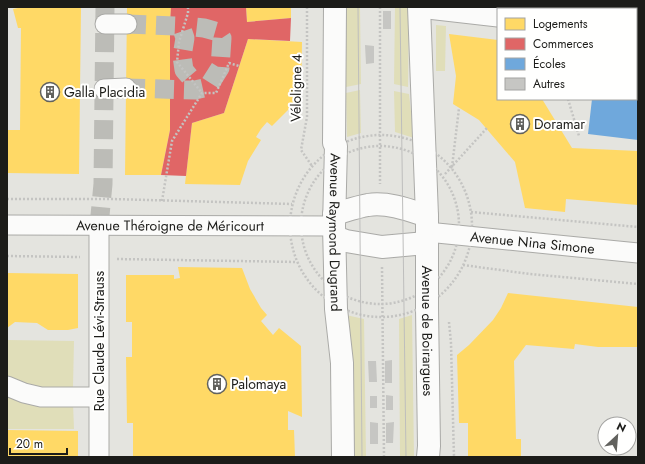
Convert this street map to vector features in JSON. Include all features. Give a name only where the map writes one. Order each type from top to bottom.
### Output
[{"type":"main road","name":"Avenue Raymond Dugrand","points":[[335,7],[334,143],[336,146],[334,226],[336,309],[342,363],[343,457]]},
{"type":"main road","points":[[419,7],[427,230]]},
{"type":"main road","points":[[369,205],[381,205],[409,210],[427,230],[382,247],[346,241],[334,226],[369,205]]},
{"type":"main road","name":"Avenue de Boirargues","points":[[427,230],[428,452]]},
{"type":"street","points":[[419,7],[497,16]]},
{"type":"street","points":[[105,24],[127,24]]},
{"type":"street","points":[[104,89],[126,88]]},
{"type":"street","name":"Avenue Théroigne de Méricourt","points":[[7,225],[334,226]]},
{"type":"street","name":"Rue Claude Lévi-Strauss","points":[[99,226],[99,457]]},
{"type":"street","name":"Avenue Nina Simone","points":[[427,230],[638,253]]},
{"type":"street","points":[[7,386],[24,393],[41,397],[99,397]]},
{"type":"path","points":[[188,7],[188,14],[179,42],[177,62],[202,93]]},
{"type":"path","name":"Véloligne 4","points":[[307,7],[307,117],[301,150],[312,166]]},
{"type":"path","points":[[379,146],[380,7]]},
{"type":"path","points":[[202,93],[216,93],[229,63],[239,66]]},
{"type":"path","points":[[162,201],[172,141],[202,93]]},
{"type":"path","points":[[568,100],[580,136]]},
{"type":"path","points":[[459,108],[452,168],[487,128]]},
{"type":"path","points":[[7,199],[292,204]]},
{"type":"path","points":[[471,212],[638,227]]},
{"type":"path","points":[[7,256],[297,262]]},
{"type":"path","points":[[463,265],[530,274],[638,284]]},
{"type":"path","points":[[446,289],[447,297]]},
{"type":"path","points":[[383,316],[384,457]]},
{"type":"path","points":[[449,320],[452,342],[454,457]]},
{"type":"shaded area","points":[[346,7],[360,7],[361,84],[346,87]]},
{"type":"shaded area","points":[[395,7],[409,7],[408,87],[394,84]]},
{"type":"shaded area","points":[[436,25],[446,26],[445,71],[436,71]]},
{"type":"shaded area","points":[[360,90],[361,133],[347,137],[346,93]]},
{"type":"shaded area","points":[[394,91],[409,94],[414,138],[395,132]]},
{"type":"shaded area","points":[[346,315],[364,319],[366,457],[352,457]]},
{"type":"shaded area","points":[[412,315],[414,457],[400,457],[399,319]]},
{"type":"shaded area","points":[[7,340],[74,341],[73,387],[30,390],[7,377]]},
{"type":"shaded area","points":[[7,395],[73,403],[74,429],[7,429]]},
{"type":"building: Logements","name":"Galla Placidia","points":[[23,7],[81,7],[79,174],[7,173],[7,130],[20,130],[21,28],[18,28],[13,9]]},
{"type":"building: Logements","points":[[127,7],[171,7],[170,130],[161,175],[125,175]]},
{"type":"building: Logements","points":[[246,7],[291,7],[291,18],[247,22]]},
{"type":"building: Logements","name":"Doramar","points":[[449,34],[497,40],[497,100],[543,100],[572,148],[638,151],[638,205],[566,199],[565,212],[525,208],[515,162],[479,120],[453,104],[456,76]]},
{"type":"building: Logements","points":[[248,39],[302,42],[301,101],[288,110],[272,126],[267,122],[261,129],[256,137],[261,140],[248,161],[240,185],[185,184],[192,123],[224,113]]},
{"type":"building: Logements","name":"Palomaya","points":[[178,267],[242,268],[250,289],[267,315],[261,321],[273,335],[279,328],[301,346],[302,417],[288,411],[288,430],[294,430],[295,457],[133,457],[133,423],[127,423],[126,357],[132,357],[132,322],[126,322],[126,275],[174,275],[174,279],[180,278]]},
{"type":"building: Logements","points":[[7,273],[78,274],[78,328],[68,330],[48,330],[37,323],[15,322],[7,328]]},
{"type":"building: Logements","points":[[508,293],[638,307],[638,347],[598,347],[575,344],[574,349],[526,345],[514,361],[516,439],[521,439],[521,457],[468,457],[468,423],[459,423],[457,355],[493,320]]},
{"type":"building: Logements","points":[[7,430],[78,431],[78,457],[7,457]]},
{"type":"building: Commerces","points":[[171,7],[246,7],[247,22],[291,18],[290,41],[248,39],[224,113],[192,123],[186,176],[161,175],[170,130]]},
{"type":"building: Écoles","points":[[638,57],[638,140],[588,134],[592,100],[637,100]]},
{"type":"building: Autres","points":[[383,11],[391,11],[391,29],[383,29]]},
{"type":"building: Autres","points":[[365,45],[374,46],[374,63],[366,64]]},
{"type":"building: Autres","points":[[392,360],[392,383],[385,383],[385,361]]},
{"type":"building: Autres","points":[[368,361],[376,361],[377,382],[369,382]]},
{"type":"building: Autres","points":[[386,395],[393,396],[393,410],[386,410]]},
{"type":"building: Autres","points":[[370,396],[377,396],[377,408],[370,408]]},
{"type":"building: Autres","points":[[370,422],[378,423],[378,444],[370,444]]},
{"type":"building: Autres","points":[[394,422],[393,443],[386,443],[386,423]]},
{"type":"tunnel","points":[[99,226],[103,184],[105,7]]},
{"type":"tunnel","points":[[127,24],[176,26],[182,29],[185,38],[182,56],[184,70],[190,77],[197,78]]},
{"type":"tunnel","points":[[126,88],[195,90],[208,87],[220,68],[222,38],[218,32],[195,27]]},
{"type":"tram line","points":[[358,7],[362,457]]},
{"type":"tram line","points":[[400,7],[406,457]]},
{"type":"place","name":"Galla Placidia","points":[[50,92]]},
{"type":"place","name":"Doramar","points":[[520,124]]},
{"type":"place","name":"Palomaya","points":[[217,384]]}]
